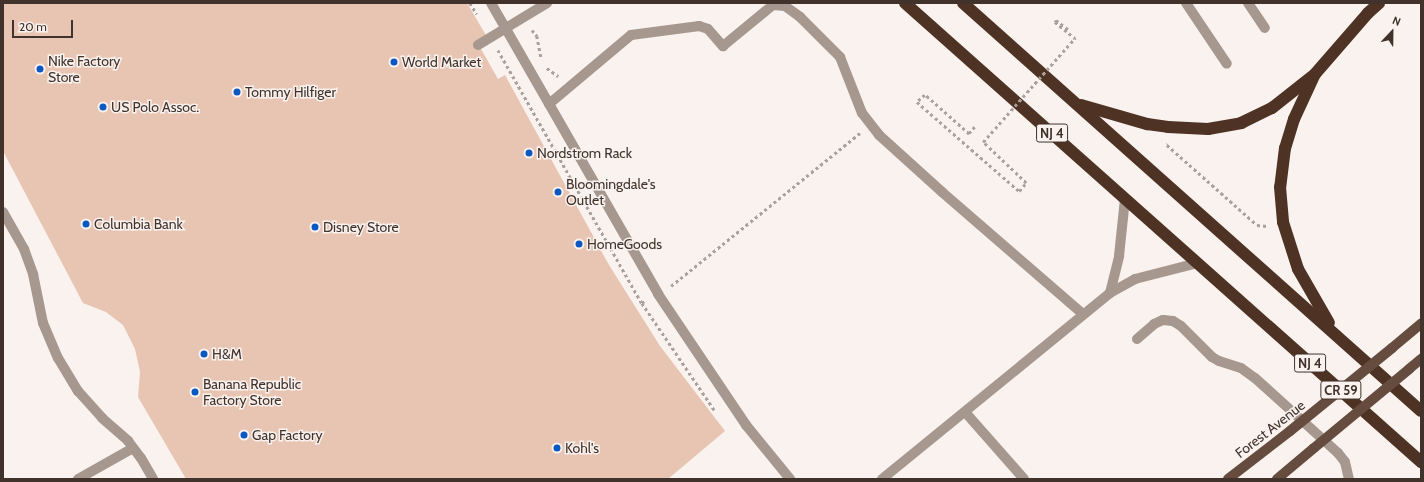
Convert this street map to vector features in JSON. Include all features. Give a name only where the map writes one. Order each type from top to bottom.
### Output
[{"type":"highway","name":"NJ 4","points":[[905,3],[1421,462]]},
{"type":"highway","name":"NJ 4","points":[[963,3],[1421,411]]},
{"type":"highway","points":[[1078,104],[1147,124],[1168,127],[1208,129],[1241,123],[1272,108],[1315,74],[1368,13],[1380,3]]},
{"type":"highway","points":[[1315,74],[1294,119],[1285,148],[1280,187],[1283,222],[1298,269],[1334,332]]},
{"type":"main road","name":"Forest Avenue","points":[[1228,479],[1290,431],[1421,324]]},
{"type":"main road","name":"CR 59","points":[[1277,479],[1421,359]]},
{"type":"street","points":[[491,3],[658,294],[746,425],[790,479]]},
{"type":"street","points":[[478,45],[547,3]]},
{"type":"street","points":[[1186,3],[1227,64]]},
{"type":"street","points":[[1248,3],[1265,28]]},
{"type":"street","points":[[549,104],[631,35],[699,26],[708,29],[723,46],[773,6],[785,6],[800,17],[840,57],[862,113],[879,135],[931,183],[1083,314]]},
{"type":"street","points":[[1110,293],[1119,256],[1125,199]]},
{"type":"street","points":[[3,212],[24,249],[33,274],[43,323],[58,358],[78,391],[102,418],[133,448],[153,479]]},
{"type":"street","points":[[884,478],[1110,293],[1135,280],[1198,263]]},
{"type":"street","points":[[1137,338],[1154,324],[1163,320],[1173,321],[1181,326],[1219,361],[1241,368],[1255,378],[1338,452],[1344,462],[1349,479]]},
{"type":"street","points":[[965,412],[1024,479]]},
{"type":"street","points":[[78,479],[133,448]]},
{"type":"path","points":[[470,3],[491,37],[642,303],[715,411]]},
{"type":"path","points":[[477,14],[481,10]]},
{"type":"path","points":[[523,18],[537,36],[541,58],[547,68],[552,73],[574,84]]},
{"type":"path","points":[[976,127],[969,134],[925,95],[917,102],[1019,191],[1026,183],[983,142],[1075,38],[1055,22],[1056,20],[1069,30]]},
{"type":"path","points":[[642,303],[672,286],[860,133],[866,119]]},
{"type":"path","points":[[1168,138],[1168,146],[1257,225],[1267,226]]},
{"type":"building","points":[[3,3],[467,3],[487,37],[477,42],[498,79],[505,75],[609,265],[660,346],[725,431],[668,479],[186,479],[138,397],[140,372],[135,349],[123,325],[106,312],[83,303],[3,151]]},
{"type":"place","name":"World Market","points":[[394,62]]},
{"type":"place","name":"Nike Factory Store","points":[[40,69]]},
{"type":"place","name":"Tommy Hilfiger","points":[[237,92]]},
{"type":"place","name":"US Polo Assoc.","points":[[103,107]]},
{"type":"place","name":"Nordstrom Rack","points":[[529,153]]},
{"type":"place","name":"Bloomingdale's Outlet","points":[[558,192]]},
{"type":"place","name":"Columbia Bank","points":[[86,224]]},
{"type":"place","name":"Disney Store","points":[[315,227]]},
{"type":"place","name":"HomeGoods","points":[[579,244]]},
{"type":"place","name":"H&M","points":[[204,354]]},
{"type":"place","name":"Banana Republic Factory Store","points":[[195,392]]},
{"type":"place","name":"Gap Factory","points":[[244,435]]},
{"type":"place","name":"Kohl's","points":[[557,448]]}]
